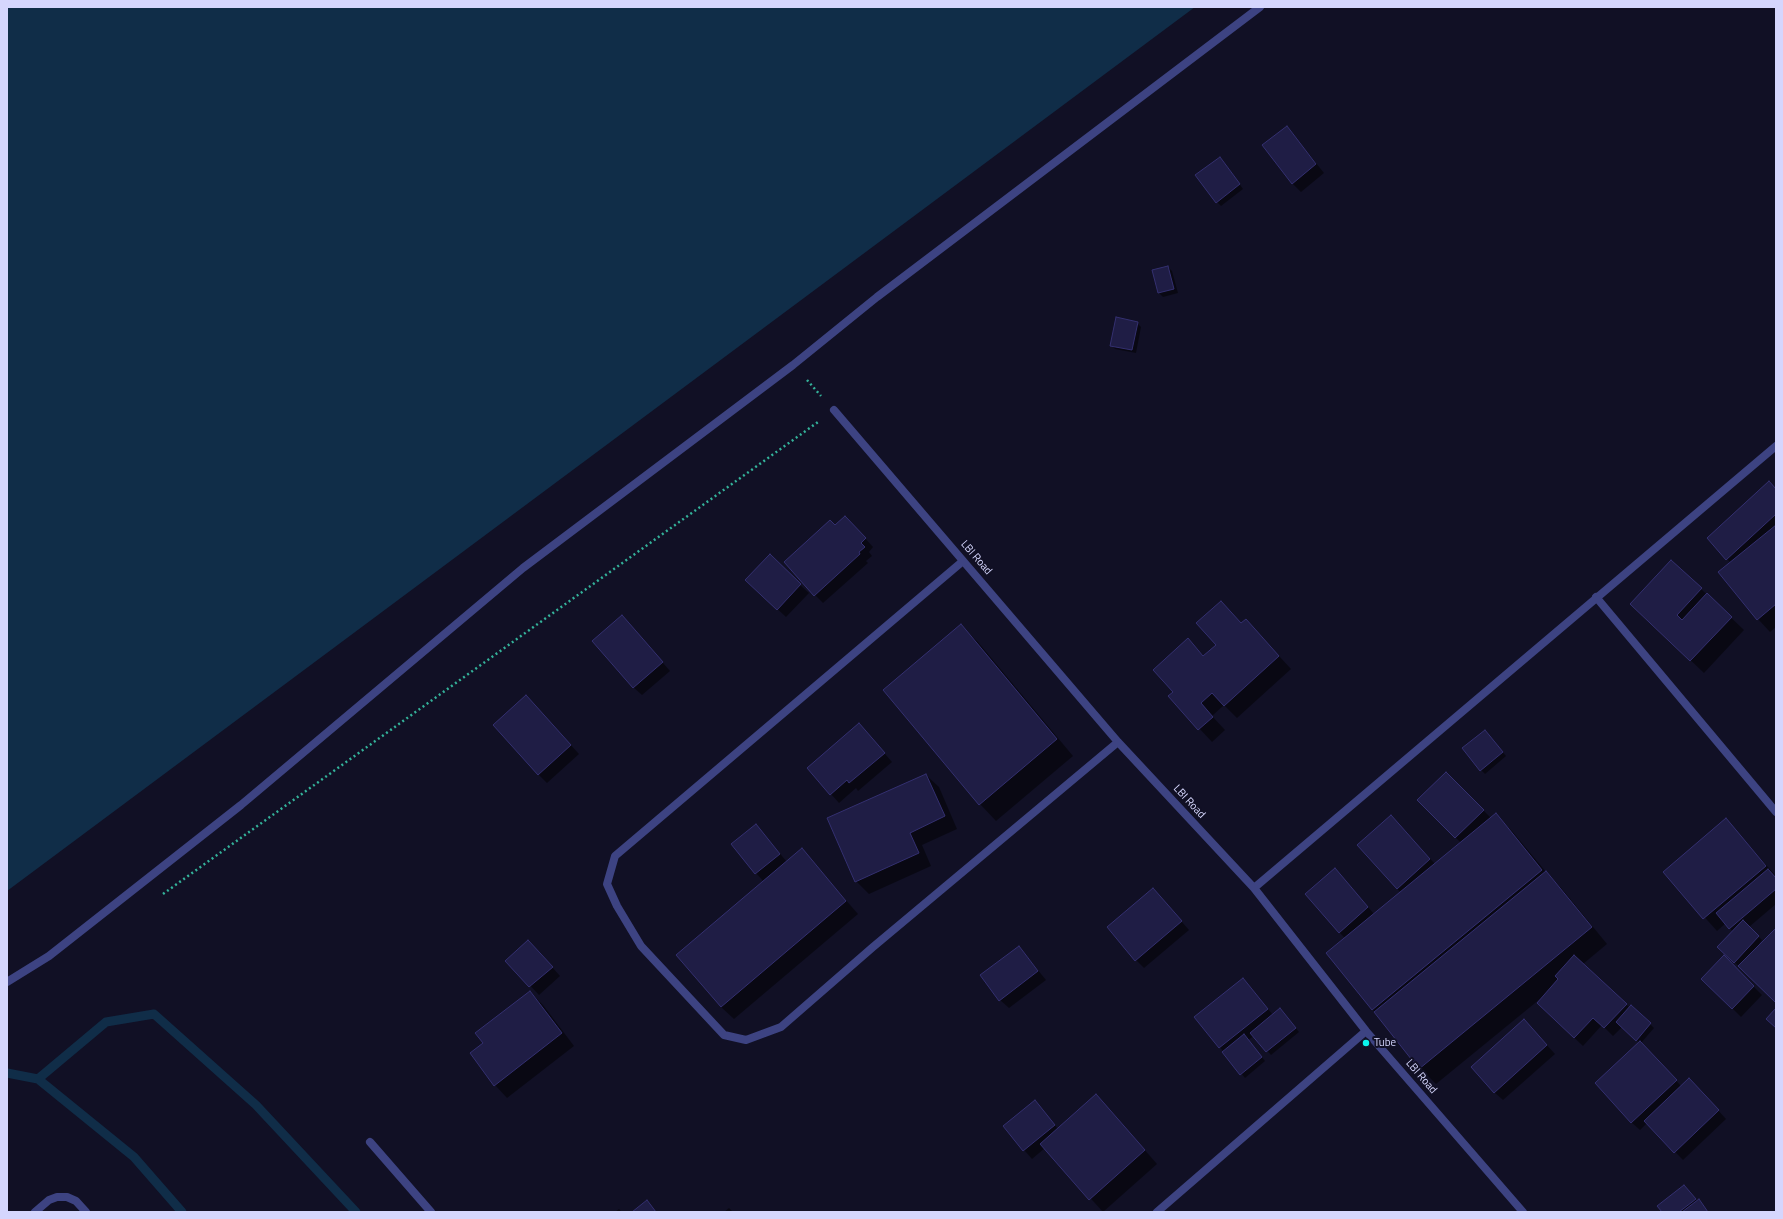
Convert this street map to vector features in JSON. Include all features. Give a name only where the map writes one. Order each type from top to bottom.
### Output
[{"type":"street","points":[[7,982],[48,956],[241,805],[523,568],[793,365],[877,297],[1260,7]]},
{"type":"street","name":"LBI Road","points":[[834,410],[1118,742],[1254,888],[1366,1031],[1523,1212]]},
{"type":"street","points":[[1254,888],[1776,446]]},
{"type":"street","points":[[963,561],[614,856],[607,884],[617,906],[641,946],[724,1035],[746,1040],[781,1027],[873,947],[1118,742]]},
{"type":"street","points":[[1596,597],[1776,812]]},
{"type":"street","points":[[1157,1212],[1366,1031]]},
{"type":"street","points":[[370,1142],[431,1212]]},
{"type":"street","points":[[35,1212],[49,1200],[57,1197],[67,1197],[76,1201],[86,1212]]},
{"type":"path","points":[[159,897],[834,410],[793,365]]},
{"type":"water","points":[[7,7],[1195,7],[7,891]]},
{"type":"building","points":[[1287,126],[1316,164],[1292,184],[1262,145]]},
{"type":"building","points":[[1220,157],[1240,184],[1216,203],[1195,175]]},
{"type":"building","points":[[1168,266],[1174,289],[1158,293],[1152,270]]},
{"type":"building","points":[[1116,317],[1138,322],[1132,350],[1110,346]]},
{"type":"building","points":[[1769,481],[1776,489],[1776,514],[1726,560],[1707,538]]},
{"type":"building","points":[[845,516],[866,538],[861,543],[865,547],[859,552],[860,554],[814,596],[784,562],[830,520],[835,525]]},
{"type":"building","points":[[1776,525],[1776,604],[1757,620],[1718,572]]},
{"type":"building","points":[[770,554],[801,584],[777,610],[745,580]]},
{"type":"building","points":[[1671,560],[1702,588],[1677,615],[1682,620],[1707,593],[1732,617],[1690,661],[1630,604]]},
{"type":"building","points":[[1221,601],[1241,623],[1246,619],[1279,656],[1224,706],[1212,693],[1201,703],[1213,717],[1198,730],[1168,696],[1173,692],[1153,670],[1188,638],[1203,656],[1216,645],[1196,623]]},
{"type":"building","points":[[622,615],[663,662],[633,688],[592,641]]},
{"type":"building","points":[[961,624],[1057,739],[979,805],[883,690]]},
{"type":"building","points":[[526,695],[571,745],[538,775],[493,725]]},
{"type":"building","points":[[859,723],[885,753],[849,783],[847,780],[830,795],[807,768]]},
{"type":"building","points":[[1485,730],[1503,752],[1480,771],[1462,748]]},
{"type":"building","points":[[1446,772],[1484,810],[1455,838],[1417,800]]},
{"type":"building","points":[[926,774],[945,816],[910,833],[919,853],[855,882],[827,818]]},
{"type":"building","points":[[1496,813],[1542,870],[1372,1010],[1326,953]]},
{"type":"building","points":[[1391,815],[1430,859],[1397,889],[1357,845]]},
{"type":"building","points":[[1726,818],[1766,866],[1703,919],[1663,872]]},
{"type":"building","points":[[756,824],[780,854],[755,874],[731,844]]},
{"type":"building","points":[[802,848],[846,901],[721,1007],[676,955]]},
{"type":"building","points":[[1335,868],[1368,907],[1339,933],[1305,894]]},
{"type":"building","points":[[1768,869],[1776,878],[1776,889],[1729,929],[1716,913]]},
{"type":"building","points":[[1546,871],[1592,927],[1419,1069],[1374,1012]]},
{"type":"building","points":[[1153,888],[1182,921],[1135,961],[1107,927]]},
{"type":"building","points":[[1743,920],[1759,936],[1734,963],[1717,947]]},
{"type":"building","points":[[1776,928],[1776,1003],[1738,966]]},
{"type":"building","points":[[528,940],[553,967],[529,987],[505,961]]},
{"type":"building","points":[[1019,946],[1038,971],[999,1001],[980,975]]},
{"type":"building","points":[[1574,955],[1627,1004],[1604,1028],[1593,1018],[1574,1038],[1537,1003],[1558,979],[1555,976]]},
{"type":"building","points":[[1724,955],[1754,986],[1732,1009],[1701,979]]},
{"type":"building","points":[[1243,978],[1268,1009],[1219,1048],[1194,1017]]},
{"type":"building","points":[[530,991],[562,1033],[494,1086],[470,1053],[483,1043],[475,1033]]},
{"type":"building","points":[[1631,1005],[1651,1023],[1636,1041],[1616,1022]]},
{"type":"building","points":[[1280,1008],[1296,1028],[1266,1052],[1250,1033]]},
{"type":"building","points":[[1776,1008],[1776,1028],[1766,1019]]},
{"type":"building","points":[[1524,1019],[1547,1045],[1494,1093],[1471,1067]]},
{"type":"building","points":[[1244,1034],[1262,1057],[1240,1075],[1222,1052]]},
{"type":"building","points":[[1640,1041],[1677,1080],[1631,1123],[1595,1083]]},
{"type":"building","points":[[1689,1078],[1719,1110],[1674,1153],[1644,1121]]},
{"type":"building","points":[[1096,1094],[1145,1150],[1089,1200],[1040,1144]]},
{"type":"building","points":[[1035,1100],[1055,1125],[1023,1151],[1003,1126]]},
{"type":"building","points":[[1684,1185],[1696,1199],[1679,1212],[1662,1212],[1657,1206]]},
{"type":"building","points":[[1699,1199],[1708,1212],[1682,1212]]},
{"type":"building","points":[[647,1200],[656,1212],[632,1212]]},
{"type":"waterway","points":[[38,1079],[106,1022],[154,1014],[256,1105],[356,1212]]},
{"type":"waterway","points":[[7,1073],[38,1079],[134,1157],[182,1212]]},
{"type":"place","name":"Tube","points":[[1366,1043]]}]
